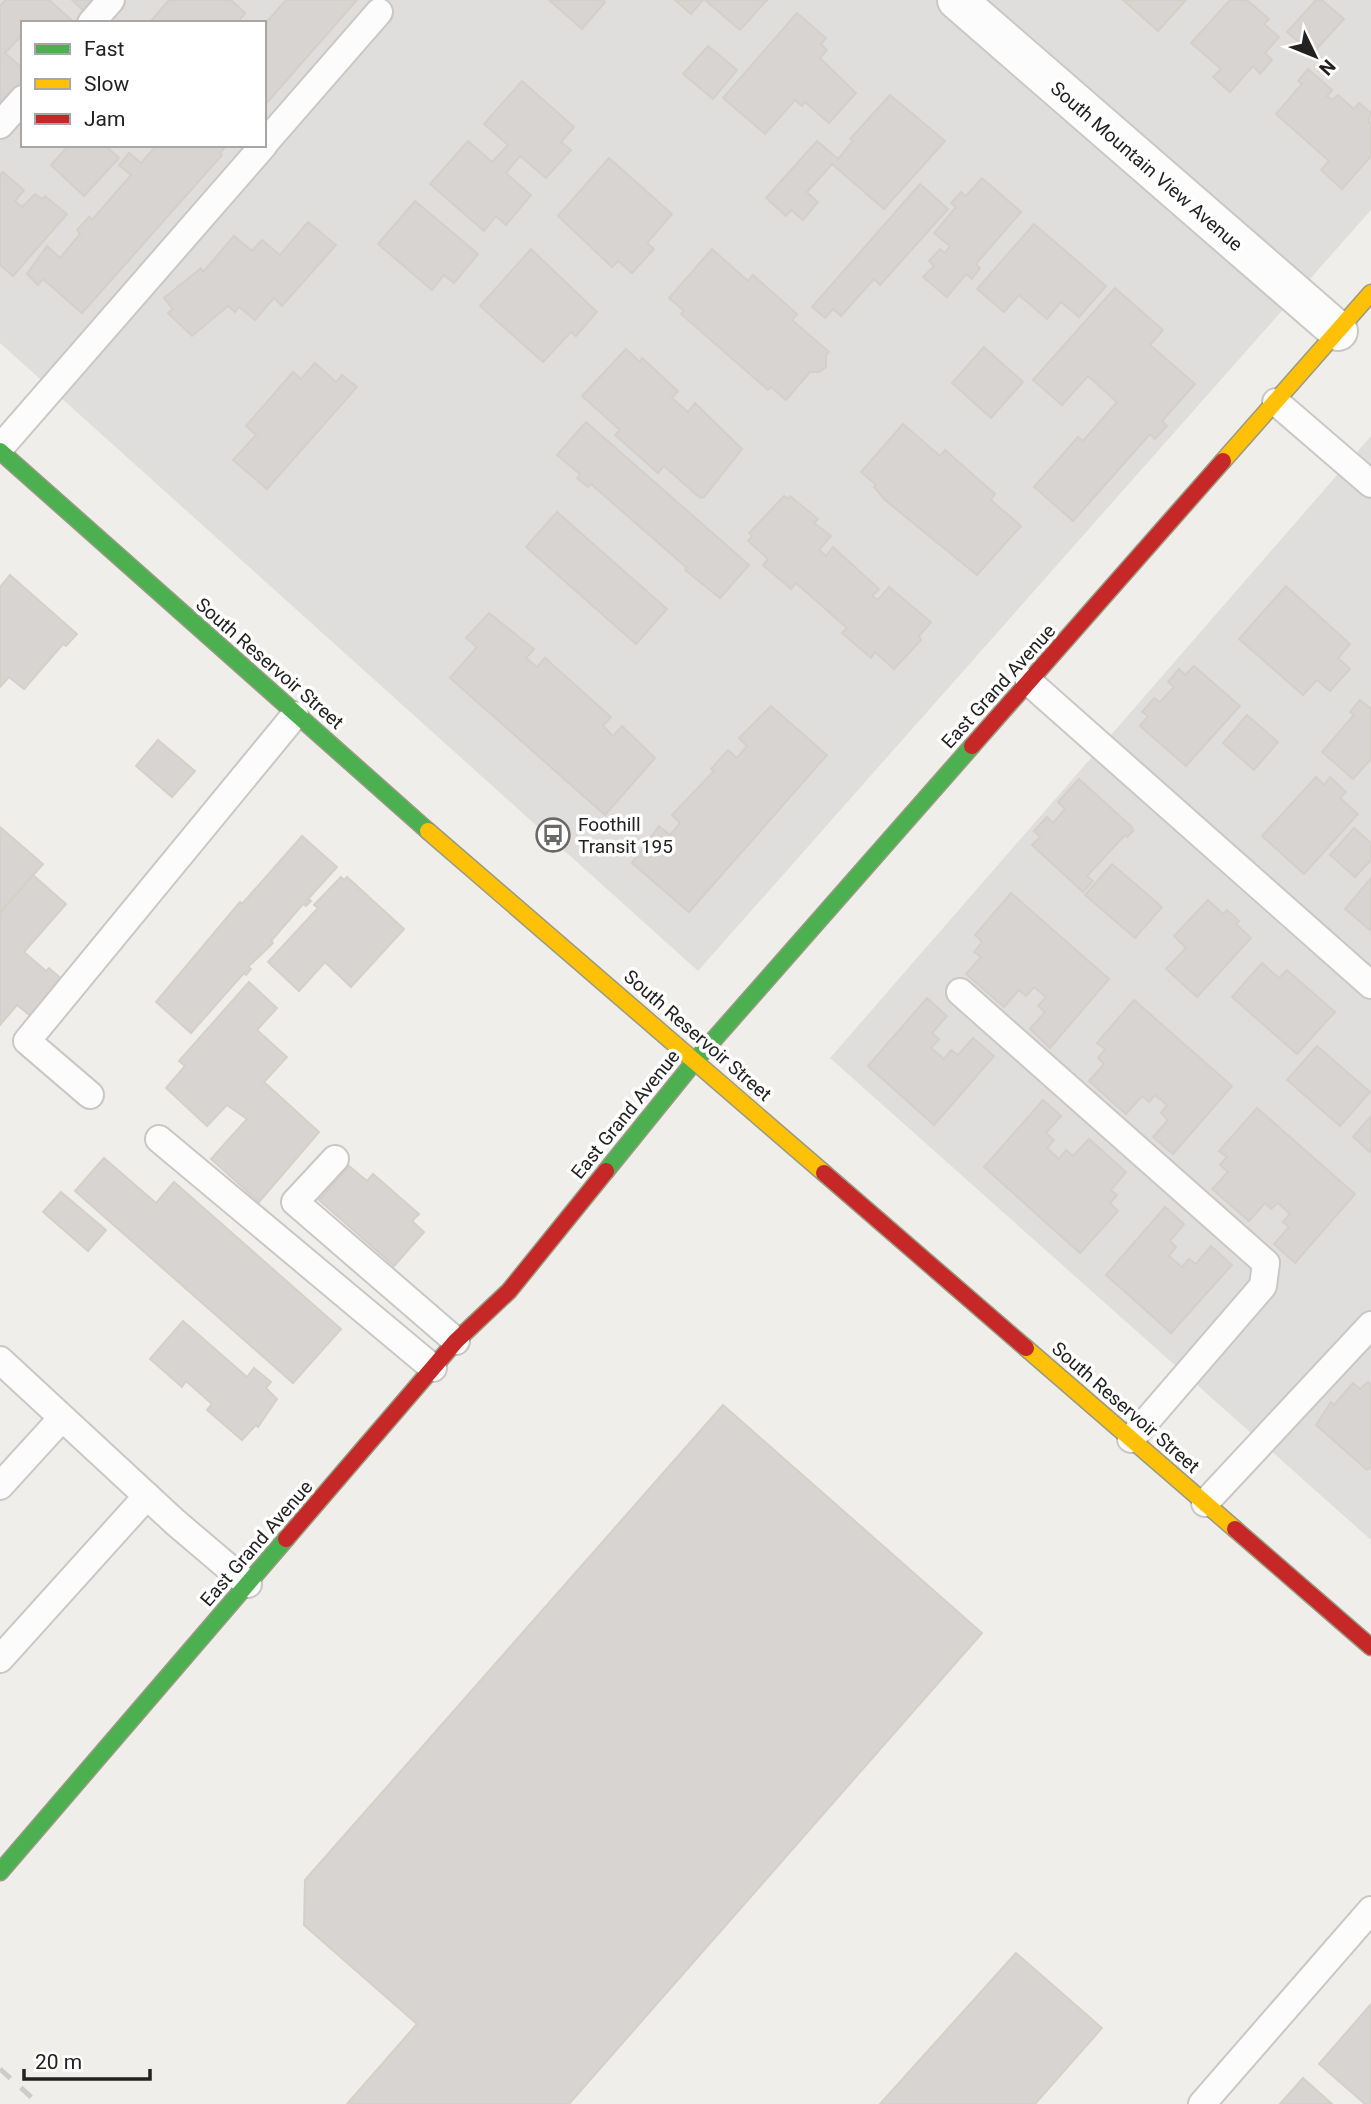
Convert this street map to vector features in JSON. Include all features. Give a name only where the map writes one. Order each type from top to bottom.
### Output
[{"type":"street","name":"South Mountain View Avenue","points":[[957,0],[1338,331]]},
{"type":"street","name":"East Grand Avenue","points":[[0,1872],[456,1340],[509,1291],[695,1061],[1371,293]]},
{"type":"street","name":"South Reservoir Street","points":[[0,449],[295,715],[1371,1647]]},
{"type":"lane","points":[[92,21],[111,0]]},
{"type":"lane","points":[[266,143],[379,12]]},
{"type":"lane","points":[[0,125],[21,101]]},
{"type":"lane","points":[[0,449],[262,147]]},
{"type":"lane","points":[[1276,402],[1371,484]]},
{"type":"lane","points":[[1029,682],[1371,985]]},
{"type":"lane","points":[[90,1096],[27,1041],[295,715]]},
{"type":"lane","points":[[960,992],[1266,1263],[1263,1286],[1131,1439]]},
{"type":"lane","points":[[159,1139],[433,1368]]},
{"type":"lane","points":[[335,1159],[295,1202],[456,1340]]},
{"type":"lane","points":[[1205,1503],[1371,1325]]},
{"type":"lane","points":[[0,1360],[147,1496],[248,1584]]},
{"type":"lane","points":[[0,1486],[62,1418]]},
{"type":"lane","points":[[0,1659],[147,1496]]},
{"type":"lane","points":[[1202,2104],[1371,1910]]},
{"type":"shaded area","points":[[0,0],[1371,0],[1371,210],[698,971],[0,343]]},
{"type":"shaded area","points":[[1371,436],[1371,1540],[830,1058]]},
{"type":"building","points":[[5,0],[49,0],[73,21],[21,21],[21,36],[5,53],[21,67],[21,80],[0,103],[0,6]]},
{"type":"building","points":[[72,0],[97,0],[86,13]]},
{"type":"building","points":[[169,0],[231,0],[245,13],[239,21],[151,21]]},
{"type":"building","points":[[286,0],[357,0],[266,104],[266,23]]},
{"type":"building","points":[[549,0],[603,0],[605,2],[582,29]]},
{"type":"building","points":[[675,0],[703,0],[691,14]]},
{"type":"building","points":[[705,0],[767,0],[740,30]]},
{"type":"building","points":[[1123,0],[1186,0],[1158,31]]},
{"type":"building","points":[[1230,0],[1247,0],[1269,19],[1264,24],[1279,37],[1265,53],[1272,60],[1260,74],[1253,66],[1230,92],[1213,77],[1221,69],[1191,43]]},
{"type":"building","points":[[1316,0],[1322,0],[1344,19],[1312,54],[1287,32]]},
{"type":"building","points":[[797,13],[826,38],[821,44],[827,50],[820,58],[856,93],[829,123],[805,102],[802,106],[795,100],[765,134],[723,98]]},
{"type":"building","points":[[708,46],[737,70],[713,99],[683,74]]},
{"type":"building","points":[[1308,69],[1332,90],[1327,96],[1332,100],[1338,95],[1354,109],[1359,103],[1371,113],[1368,121],[1371,124],[1371,156],[1342,189],[1321,170],[1329,161],[1276,114],[1302,84],[1298,81]]},
{"type":"building","points":[[522,81],[574,127],[561,142],[571,150],[546,178],[520,156],[506,173],[531,195],[506,225],[496,216],[484,231],[430,184],[468,141],[492,162],[508,145],[484,124]]},
{"type":"building","points":[[890,95],[945,141],[884,209],[832,164],[807,192],[818,202],[803,220],[791,210],[786,216],[766,198],[817,141],[838,159],[853,141],[850,139]]},
{"type":"building","points":[[67,147],[107,147],[119,158],[84,196],[51,165]]},
{"type":"building","points":[[155,147],[225,147],[220,153],[222,155],[82,313],[43,279],[38,285],[27,274],[47,246],[60,258],[80,234],[77,230],[89,217],[92,220],[131,175],[119,165],[129,153],[141,163]]},
{"type":"building","points":[[609,158],[672,214],[647,243],[654,249],[632,273],[618,261],[612,267],[558,216]]},
{"type":"building","points":[[3,172],[24,190],[15,201],[22,207],[35,194],[42,199],[45,196],[67,214],[13,276],[0,265],[0,175]]},
{"type":"building","points":[[982,178],[1021,212],[976,264],[980,268],[972,279],[966,274],[947,297],[923,277],[934,266],[929,261],[940,249],[945,253],[950,246],[934,233],[956,207],[951,203],[961,192],[966,196]]},
{"type":"building","points":[[920,184],[948,209],[880,285],[874,279],[841,316],[833,309],[825,318],[812,307]]},
{"type":"building","points":[[415,201],[478,254],[454,283],[444,275],[432,290],[378,244]]},
{"type":"building","points":[[308,222],[336,245],[282,306],[274,298],[255,320],[239,307],[235,312],[228,306],[192,336],[168,313],[173,309],[164,298],[201,268],[203,272],[234,236],[252,251],[262,240],[280,255]]},
{"type":"building","points":[[1034,224],[1106,286],[1079,317],[1061,302],[1047,319],[1019,295],[1004,312],[977,289]]},
{"type":"building","points":[[531,249],[597,312],[576,336],[571,332],[543,362],[480,306]]},
{"type":"building","points":[[712,249],[748,281],[753,275],[797,314],[792,320],[829,352],[826,355],[826,367],[819,372],[810,372],[786,400],[771,387],[768,390],[681,314],[684,311],[669,298]]},
{"type":"building","points":[[1115,288],[1163,330],[1150,345],[1195,384],[1162,421],[1167,426],[1155,439],[1150,434],[1073,521],[1034,487],[1078,437],[1083,441],[1117,402],[1088,376],[1062,405],[1033,380]]},
{"type":"building","points":[[984,347],[1023,382],[991,418],[952,383]]},
{"type":"building","points":[[626,349],[640,362],[642,358],[678,391],[672,398],[688,412],[695,403],[742,449],[704,497],[700,498],[664,466],[658,473],[615,435],[620,430],[582,396]]},
{"type":"building","points":[[315,363],[336,382],[342,375],[357,387],[267,489],[233,460],[256,435],[246,426],[293,372],[301,379]]},
{"type":"building","points":[[586,422],[749,565],[720,598],[685,570],[687,568],[591,484],[588,487],[577,478],[580,474],[557,455]]},
{"type":"building","points":[[903,424],[940,456],[945,450],[995,494],[991,500],[1021,526],[977,575],[885,500],[874,487],[876,485],[861,472]]},
{"type":"building","points":[[784,496],[788,499],[790,496],[818,519],[814,523],[831,536],[819,550],[826,556],[833,547],[879,589],[872,596],[878,600],[889,587],[931,622],[919,636],[921,640],[894,669],[875,652],[871,658],[842,633],[847,628],[796,583],[791,589],[763,565],[768,559],[748,541],[752,536],[749,533]]},
{"type":"building","points":[[557,512],[667,609],[636,644],[526,547]]},
{"type":"building","points":[[10,575],[77,634],[66,646],[63,644],[24,689],[9,677],[0,687],[0,587]]},
{"type":"building","points":[[1286,586],[1350,644],[1338,658],[1350,669],[1330,691],[1317,680],[1303,695],[1239,639]]},
{"type":"building","points":[[489,613],[534,649],[526,658],[537,667],[545,658],[611,717],[603,726],[613,736],[622,726],[655,758],[605,815],[450,678],[477,647],[466,638]]},
{"type":"building","points":[[1194,666],[1240,706],[1186,766],[1140,726],[1148,716],[1142,712],[1154,698],[1160,702],[1174,687],[1168,682],[1179,669],[1185,675]]},
{"type":"building","points":[[1360,700],[1371,709],[1371,759],[1353,779],[1322,752],[1354,715],[1350,712]]},
{"type":"building","points":[[771,706],[827,755],[689,912],[632,863],[659,826],[670,835],[680,823],[672,815],[714,771],[711,769],[728,750],[737,758],[747,746],[739,738]]},
{"type":"building","points":[[1247,715],[1278,742],[1254,770],[1223,743]]},
{"type":"building","points":[[158,740],[195,771],[172,797],[136,766]]},
{"type":"building","points":[[1316,777],[1324,785],[1330,777],[1346,792],[1340,798],[1358,814],[1304,874],[1262,836]]},
{"type":"building","points":[[1079,779],[1132,827],[1133,831],[1127,837],[1125,835],[1087,876],[1093,881],[1083,892],[1032,845],[1040,837],[1034,831],[1047,817],[1053,823],[1065,809],[1058,802]]},
{"type":"building","points":[[0,827],[43,864],[0,913]]},
{"type":"building","points":[[1354,828],[1371,843],[1371,860],[1355,877],[1330,855]]},
{"type":"building","points":[[302,836],[337,867],[308,899],[311,901],[306,906],[303,904],[271,941],[273,943],[248,967],[251,969],[246,975],[244,973],[191,1033],[156,1002],[240,902],[242,904]]},
{"type":"building","points":[[1112,864],[1162,907],[1135,938],[1085,895]]},
{"type":"building","points":[[33,875],[66,904],[24,952],[46,971],[49,968],[64,981],[32,1017],[17,1005],[0,1025],[0,913]]},
{"type":"building","points":[[341,877],[344,880],[347,877],[404,929],[351,987],[325,962],[299,991],[268,962],[318,908],[314,905]]},
{"type":"building","points":[[1371,878],[1371,931],[1345,909]]},
{"type":"building","points":[[1011,893],[1109,979],[1050,1048],[1030,1029],[1045,1012],[1038,1006],[1046,997],[1034,987],[1026,996],[1019,990],[1004,1007],[966,974],[981,957],[974,952],[982,942],[975,935]]},
{"type":"building","points":[[1208,900],[1223,914],[1227,910],[1239,921],[1236,924],[1251,938],[1197,997],[1166,969],[1186,948],[1174,936]]},
{"type":"building","points":[[1262,963],[1279,978],[1287,970],[1335,1012],[1297,1054],[1232,997]]},
{"type":"building","points":[[249,982],[277,1008],[257,1030],[287,1057],[264,1082],[319,1132],[259,1202],[211,1159],[247,1119],[227,1105],[207,1126],[166,1088],[185,1066],[179,1061]]},
{"type":"building","points":[[927,998],[947,1016],[932,1033],[939,1039],[931,1048],[944,1059],[951,1050],[958,1055],[973,1038],[994,1056],[934,1125],[868,1066]]},
{"type":"building","points":[[1134,1000],[1232,1086],[1173,1154],[1153,1137],[1168,1120],[1161,1113],[1167,1105],[1155,1095],[1149,1102],[1142,1096],[1126,1114],[1089,1081],[1104,1064],[1098,1058],[1105,1049],[1097,1043]]},
{"type":"building","points":[[1317,1046],[1370,1092],[1340,1126],[1287,1080]]},
{"type":"building","points":[[1043,1100],[1061,1116],[1046,1133],[1054,1140],[1047,1148],[1059,1159],[1066,1150],[1073,1156],[1089,1139],[1126,1172],[1111,1190],[1117,1195],[1110,1203],[1118,1211],[1080,1253],[984,1167]]},
{"type":"building","points":[[1257,1108],[1355,1194],[1295,1263],[1274,1244],[1289,1227],[1283,1222],[1290,1214],[1278,1203],[1271,1209],[1265,1203],[1249,1221],[1212,1189],[1228,1172],[1220,1165],[1227,1157],[1219,1151]]},
{"type":"building","points":[[1371,1116],[1371,1153],[1353,1137]]},
{"type":"building","points":[[104,1158],[156,1203],[174,1182],[341,1329],[293,1383],[75,1191]]},
{"type":"building","points":[[349,1166],[367,1181],[373,1174],[419,1214],[412,1221],[424,1232],[394,1266],[319,1200]]},
{"type":"building","points":[[61,1192],[106,1230],[88,1251],[43,1212]]},
{"type":"building","points":[[1165,1207],[1184,1224],[1170,1241],[1176,1247],[1169,1256],[1182,1267],[1189,1259],[1196,1264],[1211,1246],[1232,1265],[1171,1333],[1106,1275]]},
{"type":"building","points":[[183,1321],[247,1377],[254,1368],[271,1382],[266,1388],[277,1399],[258,1427],[256,1425],[242,1440],[207,1410],[212,1404],[186,1381],[182,1387],[150,1359]]},
{"type":"building","points":[[1368,1382],[1371,1385],[1371,1466],[1367,1470],[1316,1425],[1331,1402],[1334,1405],[1353,1383],[1360,1389]]},
{"type":"building","points":[[723,1405],[982,1633],[569,2104],[347,2104],[417,2024],[304,1925],[305,1880]]},
{"type":"building","points":[[1016,1953],[1102,2028],[1035,2104],[880,2104]]},
{"type":"building","points":[[1371,2004],[1371,2104],[1365,2104],[1319,2064]]},
{"type":"building","points":[[1303,2078],[1332,2104],[1280,2104]]},
{"type":"railway","points":[[0,2069],[39,2104]]},
{"type":"traffic: fast","points":[[0,451],[428,831]]},
{"type":"traffic: fast","points":[[606,1171],[695,1061],[972,746]]},
{"type":"traffic: fast","points":[[0,1872],[286,1539]]},
{"type":"traffic: slow","points":[[1223,461],[1371,293]]},
{"type":"traffic: slow","points":[[428,831],[824,1173]]},
{"type":"traffic: slow","points":[[1026,1348],[1235,1529]]},
{"type":"traffic: jam","points":[[972,746],[1223,461]]},
{"type":"traffic: jam","points":[[286,1539],[456,1341],[509,1291],[606,1171]]},
{"type":"traffic: jam","points":[[824,1173],[1026,1348]]},
{"type":"traffic: jam","points":[[1235,1529],[1371,1647]]},
{"type":"place","name":"Foothill Transit 195","points":[[553,835]]}]
